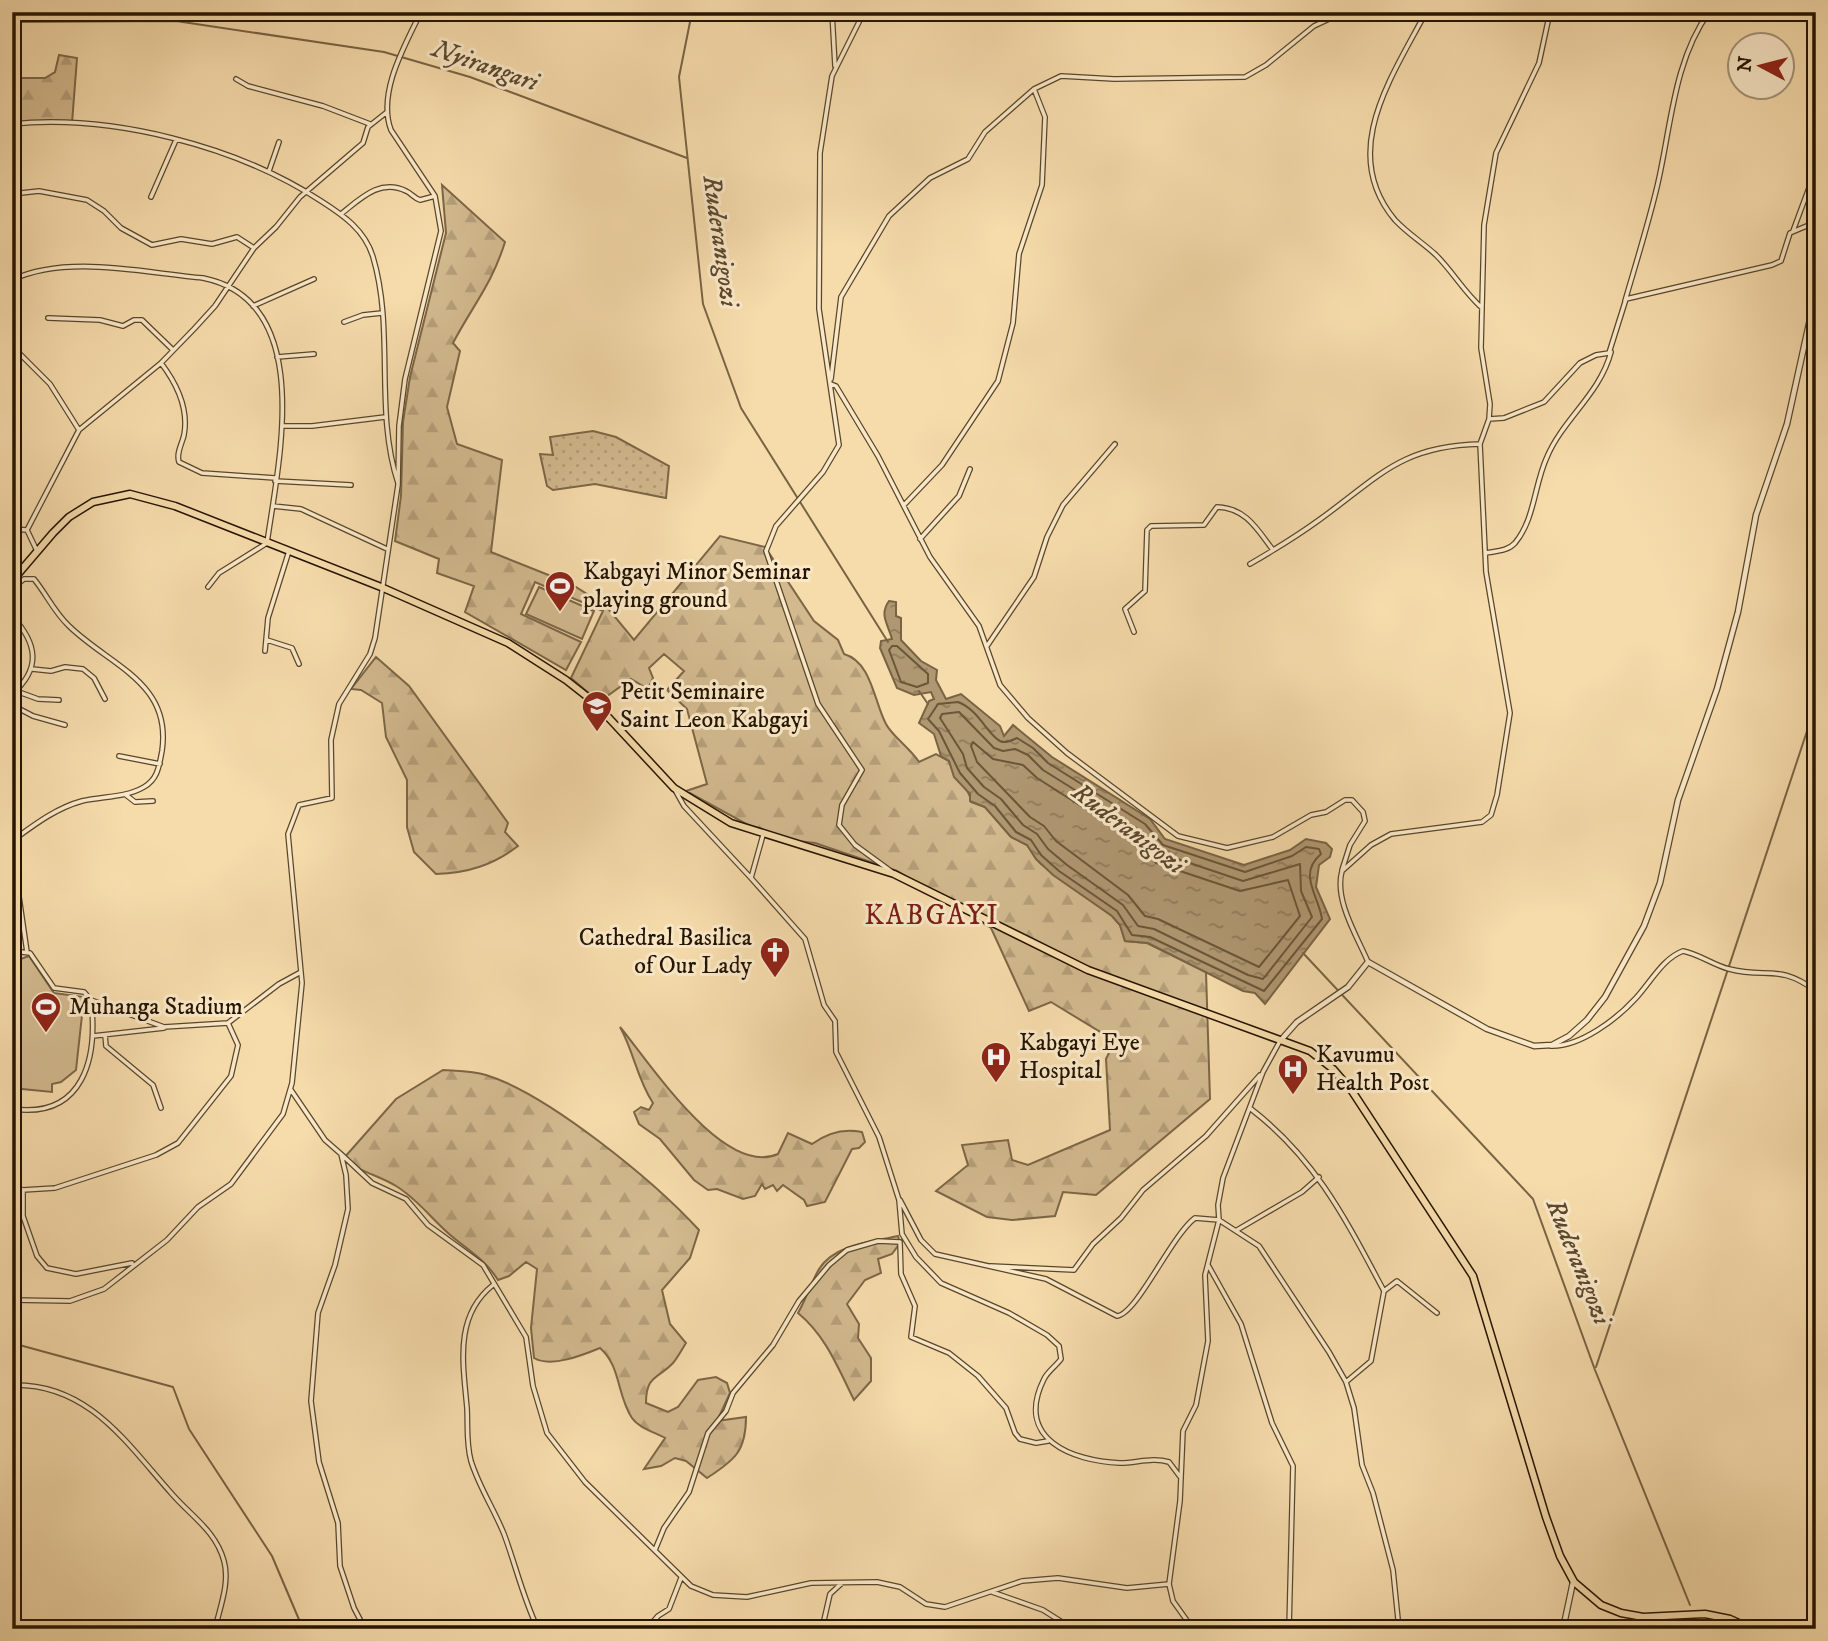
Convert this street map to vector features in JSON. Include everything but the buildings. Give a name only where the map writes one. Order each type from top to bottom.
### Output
[{"type":"highway","points":[[12,580],[77,511],[102,498],[130,494],[175,506],[381,587],[508,643],[566,680],[612,720],[674,788],[731,823],[894,874],[1088,970],[1310,1051],[1344,1081],[1467,1265],[1484,1309],[1550,1529],[1574,1582],[1601,1605],[1621,1613],[1643,1617],[1714,1616],[1752,1629]]},
{"type":"street","points":[[12,1300],[63,1301],[81,1298],[104,1289],[134,1263],[162,1244],[198,1207],[233,1182],[282,1114],[291,1090],[302,972],[288,828],[299,805],[332,798],[329,759],[336,716],[343,696],[370,654],[375,638],[398,485],[399,426],[405,379],[440,242],[440,218],[435,196],[391,130],[387,112],[398,64],[421,12]]},
{"type":"street","points":[[832,12],[835,68],[821,137],[819,309],[839,444],[833,458],[776,526],[766,555],[818,704],[862,770],[842,805],[839,825],[855,845],[894,874]]},
{"type":"street","points":[[835,68],[864,12]]},
{"type":"street","points":[[830,382],[841,297],[889,216],[930,178],[968,159],[985,132],[1034,89],[1061,76],[1114,79],[1245,77],[1266,65],[1314,26],[1344,12]]},
{"type":"street","points":[[1426,12],[1373,124],[1368,161],[1374,182],[1397,222],[1437,256],[1482,308]]},
{"type":"street","points":[[1342,871],[1371,845],[1391,834],[1475,825],[1491,815],[1501,780],[1510,706],[1488,594],[1485,553],[1480,444],[1489,419],[1489,389],[1481,348],[1484,225],[1496,153],[1539,63],[1550,12]]},
{"type":"street","points":[[1485,553],[1506,550],[1521,534],[1535,500],[1547,457],[1587,401],[1608,365],[1658,184],[1676,89],[1696,31],[1709,12]]},
{"type":"street","points":[[236,79],[248,86],[323,106],[370,124]]},
{"type":"street","points":[[904,505],[937,472],[998,381],[1013,323],[1020,254],[1042,185],[1045,117],[1034,89]]},
{"type":"street","points":[[27,530],[79,430],[161,363],[215,306],[254,248],[308,192],[363,143],[370,124],[387,112]]},
{"type":"street","points":[[12,124],[98,126],[215,149],[269,171],[308,192],[360,231],[371,251],[380,288],[385,417],[388,446],[398,485]]},
{"type":"street","points":[[151,197],[177,140]]},
{"type":"street","points":[[269,171],[279,142]]},
{"type":"street","points":[[1625,301],[1675,286],[1781,261],[1816,169]]},
{"type":"street","points":[[341,215],[365,195],[385,187],[408,191],[420,201],[435,196]]},
{"type":"street","points":[[12,194],[39,191],[86,200],[104,211],[121,228],[152,245],[181,239],[212,244],[237,237],[254,248]]},
{"type":"street","points":[[1793,231],[1816,222]]},
{"type":"street","points":[[12,281],[44,269],[80,267],[203,278],[229,286],[253,306],[265,325],[277,358],[282,390],[282,426],[273,506],[267,543],[219,573],[208,587]]},
{"type":"street","points":[[253,306],[314,279]]},
{"type":"street","points":[[1548,1045],[1578,1029],[1597,1007],[1616,978],[1655,899],[1678,800],[1717,688],[1738,612],[1756,515],[1787,424],[1816,292]]},
{"type":"street","points":[[344,322],[363,315],[382,313]]},
{"type":"street","points":[[48,318],[100,320],[124,326],[134,320],[142,320],[173,350]]},
{"type":"street","points":[[12,346],[50,384],[79,430]]},
{"type":"street","points":[[1489,419],[1504,418],[1544,402],[1580,363],[1611,350]]},
{"type":"street","points":[[277,358],[314,354]]},
{"type":"street","points":[[161,363],[184,407],[185,425],[177,457],[179,461],[203,473],[351,485]]},
{"type":"street","points":[[830,382],[836,386],[946,583],[979,626],[1000,685],[1028,718],[1068,753],[1186,840],[1227,848],[1259,842],[1311,815],[1326,812],[1345,800],[1352,800],[1363,813],[1365,821],[1349,845],[1340,890],[1368,962],[1487,1029],[1534,1046],[1559,1046],[1579,1039],[1605,1023],[1636,998],[1663,966],[1683,951],[1732,970],[1792,975],[1816,991]]},
{"type":"street","points":[[282,426],[312,426],[385,417]]},
{"type":"street","points":[[987,646],[1034,577],[1047,537],[1063,505],[1115,444]]},
{"type":"street","points":[[1251,564],[1405,457],[1447,445],[1480,444]]},
{"type":"street","points":[[920,539],[959,496],[970,469]]},
{"type":"street","points":[[273,506],[301,509],[387,549]]},
{"type":"street","points":[[1134,632],[1125,609],[1145,591],[1147,530],[1151,526],[1205,525],[1217,507],[1234,509],[1243,513],[1273,550]]},
{"type":"street","points":[[12,529],[27,530]]},
{"type":"street","points":[[27,530],[37,551]]},
{"type":"street","points":[[265,651],[268,618],[289,551]]},
{"type":"street","points":[[12,589],[24,579],[34,579],[58,616],[147,689],[157,703],[162,722],[160,764],[155,780],[126,794],[66,807],[12,841]]},
{"type":"street","points":[[12,616],[31,645],[32,669],[28,680],[14,692]]},
{"type":"street","points":[[267,640],[292,648],[299,664]]},
{"type":"street","points":[[32,669],[83,669],[94,678],[105,699]]},
{"type":"street","points":[[14,692],[38,699],[59,700]]},
{"type":"street","points":[[12,705],[33,716],[65,725]]},
{"type":"street","points":[[12,721],[12,739]]},
{"type":"street","points":[[119,756],[160,764]]},
{"type":"street","points":[[674,788],[684,806],[805,939],[824,1005],[835,1021],[836,1052],[879,1137],[900,1200],[921,1240],[935,1254],[1046,1279],[1112,1315],[1123,1315],[1133,1307],[1154,1269],[1189,1223],[1201,1216],[1219,1220],[1237,1230],[1269,1258],[1346,1382],[1353,1402],[1362,1465],[1373,1493],[1392,1570],[1399,1629]]},
{"type":"street","points":[[126,794],[135,803],[153,802]]},
{"type":"street","points":[[751,878],[763,835]]},
{"type":"street","points":[[18,890],[27,952],[52,986],[84,992],[91,999],[164,1027]]},
{"type":"street","points":[[12,951],[27,952]]},
{"type":"street","points":[[1193,1629],[1173,1601],[1169,1584],[1181,1478],[1183,1431],[1196,1405],[1208,1341],[1205,1292],[1207,1264],[1219,1220],[1217,1205],[1223,1178],[1263,1072],[1281,1040],[1297,1022],[1348,987],[1368,962]]},
{"type":"street","points":[[93,1037],[164,1027],[228,1023],[279,984],[302,972]]},
{"type":"street","points":[[12,1109],[43,1109],[68,1096],[85,1076],[93,1037],[91,999]]},
{"type":"street","points":[[12,1186],[23,1190],[55,1188],[99,1171],[156,1155],[178,1143],[233,1072],[237,1045],[228,1023]]},
{"type":"street","points":[[105,1035],[106,1046],[153,1085],[161,1108]]},
{"type":"street","points":[[984,1266],[1017,1265],[1074,1270],[1093,1244],[1121,1218],[1143,1190],[1206,1136],[1263,1072]]},
{"type":"street","points":[[291,1090],[325,1140],[372,1183],[406,1199],[428,1225],[483,1265],[526,1337],[533,1386],[547,1433],[584,1482],[681,1578],[702,1592],[726,1597],[759,1596],[811,1583],[886,1583],[900,1587],[926,1604],[945,1607],[1011,1583],[1048,1578],[1127,1588],[1169,1584]]},
{"type":"street","points":[[1250,1109],[1279,1130],[1319,1177],[1384,1291],[1371,1361],[1346,1382]]},
{"type":"street","points":[[341,1154],[349,1197],[348,1209],[335,1265],[318,1313],[311,1401],[319,1462],[338,1523],[340,1566],[354,1608],[365,1629]]},
{"type":"street","points":[[1237,1230],[1301,1192],[1319,1177]]},
{"type":"street","points":[[23,1190],[22,1212],[37,1256],[47,1268],[76,1274],[134,1263]]},
{"type":"street","points":[[900,1200],[901,1274],[915,1306],[911,1337],[949,1353],[978,1376],[995,1399],[1006,1408],[1020,1439],[1036,1444],[1048,1441]]},
{"type":"street","points":[[902,1234],[916,1257],[941,1283],[1009,1312],[1047,1335],[1059,1346],[1061,1359],[1045,1377],[1037,1406],[1037,1421],[1048,1441],[1068,1451],[1110,1462],[1148,1459],[1169,1462],[1181,1478]]},
{"type":"street","points":[[655,1550],[664,1528],[689,1492],[708,1433],[726,1411],[733,1393],[773,1345],[799,1301],[829,1265],[847,1250],[878,1241],[900,1242]]},
{"type":"street","points":[[1207,1264],[1241,1324],[1272,1423],[1293,1466],[1290,1629]]},
{"type":"street","points":[[1384,1291],[1397,1281],[1437,1312]]},
{"type":"street","points":[[494,1285],[473,1307],[466,1326],[462,1356],[468,1447],[475,1474],[505,1537],[526,1605],[538,1629]]},
{"type":"street","points":[[12,1385],[29,1384],[62,1393],[102,1416],[131,1443],[175,1497],[208,1530],[226,1567],[215,1629]]},
{"type":"street","points":[[647,1629],[658,1616],[669,1609],[681,1578]]},
{"type":"street","points":[[822,1629],[830,1594],[844,1581]]},
{"type":"street","points":[[1563,1629],[1574,1582]]},
{"type":"street","points":[[990,1592],[1043,1610],[1073,1629]]},
{"type":"green space","points":[[59,55],[77,58],[72,123],[12,123],[12,78],[45,78],[55,72]]},
{"type":"green space","points":[[442,185],[505,242],[488,282],[453,343],[460,351],[447,407],[457,444],[502,460],[491,552],[571,584],[606,606],[634,640],[720,536],[765,547],[814,621],[838,640],[844,654],[861,665],[886,724],[919,762],[936,754],[949,761],[971,802],[985,807],[1011,837],[1027,845],[1040,863],[1112,916],[1120,925],[1125,941],[1147,943],[1206,972],[1210,1099],[1096,1195],[1063,1192],[1055,1216],[1012,1220],[987,1217],[936,1191],[968,1165],[962,1145],[1008,1140],[1012,1160],[1028,1165],[1110,1130],[1106,1059],[1115,1041],[1051,1002],[1029,1011],[991,928],[897,871],[815,843],[772,838],[686,791],[707,784],[687,709],[667,690],[684,671],[664,654],[649,668],[653,678],[648,689],[631,679],[599,702],[571,678],[603,611],[535,582],[521,614],[581,642],[566,670],[465,612],[474,586],[437,573],[439,559],[395,541],[401,496],[403,422],[410,377],[446,233]]},
{"type":"green space","points":[[593,431],[616,437],[669,466],[666,498],[595,484],[553,490],[547,486],[540,454],[553,455],[550,437]]},
{"type":"green space","name":"Kabgayi Minor Seminar playing ground","points":[[539,587],[594,611],[582,639],[526,614]]},
{"type":"green space","points":[[376,657],[409,686],[508,823],[505,832],[518,846],[480,867],[436,874],[414,852],[407,827],[407,780],[386,737],[382,703],[361,690],[351,689]]},
{"type":"green space","name":"Muhanga Stadium","points":[[29,956],[54,993],[84,997],[76,1070],[61,1082],[52,1084],[52,1092],[12,1088],[12,962]]},
{"type":"green space","points":[[620,1027],[690,1113],[712,1134],[735,1149],[757,1157],[778,1154],[788,1133],[812,1144],[836,1132],[855,1131],[862,1132],[865,1142],[859,1148],[852,1149],[825,1202],[807,1206],[804,1200],[783,1185],[777,1191],[773,1185],[765,1189],[762,1184],[755,1196],[743,1199],[717,1189],[708,1190],[694,1180],[660,1139],[639,1124],[634,1112],[641,1107],[649,1110],[653,1103]]},
{"type":"green space","points":[[443,1070],[486,1075],[539,1100],[628,1164],[699,1230],[690,1258],[662,1290],[670,1324],[686,1343],[673,1363],[651,1382],[646,1403],[668,1412],[678,1407],[698,1380],[716,1377],[727,1383],[730,1393],[717,1421],[746,1417],[744,1438],[737,1454],[717,1472],[707,1478],[686,1461],[675,1458],[661,1466],[644,1469],[665,1438],[632,1418],[607,1355],[600,1348],[558,1361],[541,1361],[534,1358],[531,1328],[537,1269],[526,1262],[509,1276],[498,1280],[481,1260],[410,1196],[344,1158],[396,1099]]},
{"type":"green space","points":[[898,1236],[900,1243],[892,1254],[878,1259],[881,1273],[865,1280],[847,1304],[859,1324],[858,1338],[871,1358],[871,1381],[854,1400],[824,1342],[798,1313],[819,1269],[834,1254],[855,1245]]},
{"type":"water","points":[[889,601],[896,602],[896,616],[901,618],[901,640],[921,661],[937,670],[936,680],[946,699],[961,694],[1000,726],[1004,736],[1013,725],[1052,757],[1150,819],[1165,839],[1244,865],[1290,850],[1306,839],[1326,843],[1332,849],[1330,857],[1319,865],[1316,887],[1330,919],[1265,1004],[1255,993],[1243,991],[1148,943],[1125,941],[1120,925],[1112,916],[1053,875],[1036,859],[1027,845],[1011,837],[985,807],[970,801],[970,794],[954,777],[949,761],[941,756],[934,734],[919,723],[929,701],[934,699],[931,692],[914,695],[897,688],[880,648],[881,641],[892,639],[884,615]]},
{"type":"waterway","points":[[156,12],[161,20]]},
{"type":"waterway","name":"Ruderanigozi","points":[[692,12],[679,77],[703,304],[741,408],[888,642]]},
{"type":"waterway","name":"Nyirangari","points":[[12,22],[176,21],[384,52],[470,77],[687,158]]},
{"type":"waterway","name":"Ruderanigozi","points":[[919,691],[928,704]]},
{"type":"waterway","points":[[1596,1367],[1816,704]]},
{"type":"waterway","name":"Ruderanigozi","points":[[1303,953],[1533,1199],[1595,1370],[1690,1605]]},
{"type":"waterway","points":[[12,1343],[173,1387],[189,1429],[272,1556],[303,1629]]},
{"type":"waterway","name":"Ruderanigozi","points":[[1691,1619],[1694,1629]]},
{"type":"place","name":"Kabgayi Minor Seminar playing ground","points":[[560,613]]},
{"type":"place","name":"Petit Seminaire Saint Leon Kabgayi","points":[[597,733]]},
{"type":"place","name":"Cathedral Basilica of Our Lady","points":[[775,979]]},
{"type":"place","name":"Muhanga Stadium","points":[[46,1034]]},
{"type":"place","name":"Kabgayi Eye Hospital","points":[[996,1084]]},
{"type":"place","name":"Kavumu Health Post","points":[[1293,1096]]},
{"type":"district","name":"KABGAYI","points":[[932,915]]}]
